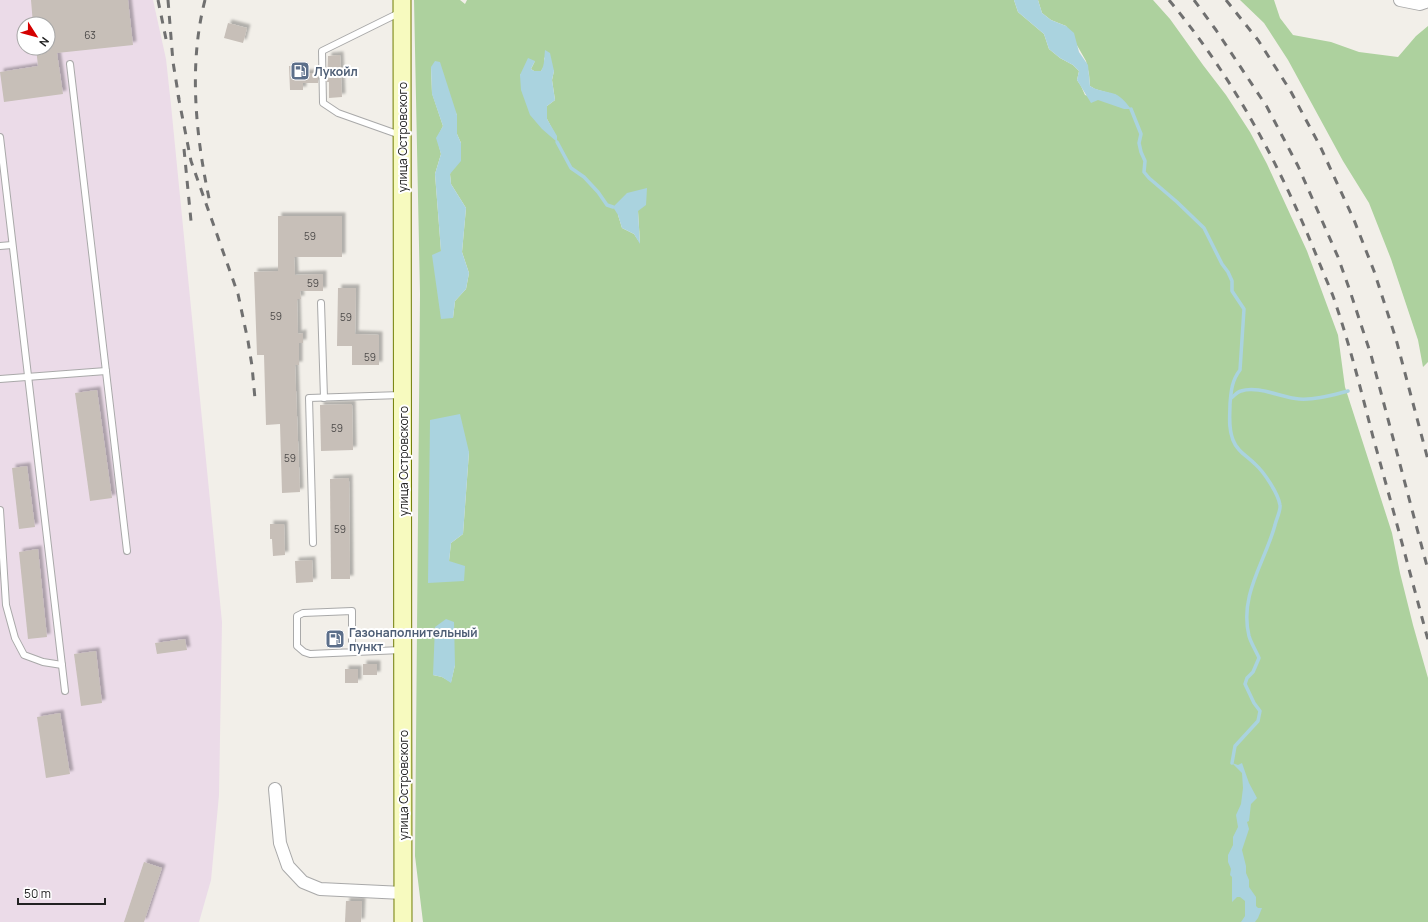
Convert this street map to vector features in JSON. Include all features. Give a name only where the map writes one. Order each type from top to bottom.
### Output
[{"type":"main road","name":"улица Островского","points":[[402,6],[403,922]]},
{"type":"street","points":[[1400,0],[1420,4],[1428,1]]},
{"type":"street","points":[[275,789],[280,843],[288,866],[303,882],[320,889],[403,892]]},
{"type":"lane","points":[[402,6],[322,51],[324,103],[338,113],[402,136]]},
{"type":"lane","points":[[70,64],[127,551]]},
{"type":"lane","points":[[0,137],[65,691]]},
{"type":"lane","points":[[0,246],[12,245]]},
{"type":"lane","points":[[321,303],[324,398]]},
{"type":"lane","points":[[0,379],[106,371]]},
{"type":"lane","points":[[313,543],[309,398],[402,395]]},
{"type":"lane","points":[[0,510],[6,605],[15,638],[24,655],[43,662],[62,665]]},
{"type":"lane","points":[[352,652],[352,611],[303,613],[297,616],[297,646],[304,652],[310,654],[403,650]]},
{"type":"shaded area","points":[[0,0],[153,0],[166,59],[222,622],[219,795],[211,880],[199,922],[0,922]]},
{"type":"green space","points":[[414,0],[460,0],[465,4],[467,0],[1014,0],[1018,12],[1044,34],[1049,49],[1060,58],[1073,65],[1079,71],[1077,80],[1085,95],[1107,102],[1116,95],[1090,86],[1086,61],[1066,26],[1051,20],[1042,13],[1038,0],[1153,0],[1170,19],[1226,95],[1250,132],[1267,164],[1307,251],[1338,335],[1345,387],[1392,533],[1400,573],[1428,678],[1428,922],[423,922],[415,856],[420,294]],"holes":[[[544,57],[554,71],[552,80],[555,100],[547,106],[547,119],[556,136],[520,75],[535,61],[531,69],[534,71],[541,71],[545,65]],[[431,67],[457,115],[457,134],[461,143],[450,174],[451,184],[466,208],[462,252],[469,273],[466,289],[455,301],[453,318],[441,251],[435,174],[441,154],[437,138],[443,126],[432,93]],[[638,211],[640,243],[634,234],[622,228],[618,215]],[[430,420],[469,452],[463,534],[451,543],[449,561]],[[455,665],[451,682],[442,677],[433,675]]]},
{"type":"green space","points":[[1240,0],[1274,0],[1280,18],[1293,35],[1331,42],[1359,52],[1398,57],[1416,36],[1428,26],[1428,362],[1423,367],[1418,340],[1391,259],[1369,203],[1343,161],[1288,60],[1264,23]]},
{"type":"water","points":[[1014,0],[1038,0],[1042,13],[1051,20],[1066,26],[1074,33],[1079,52],[1088,65],[1090,86],[1118,95],[1131,109],[1124,109],[1098,100],[1091,103],[1077,80],[1079,71],[1073,65],[1060,58],[1049,49],[1044,34],[1018,12]]},
{"type":"water","points":[[545,50],[550,53],[554,71],[552,80],[555,100],[547,106],[547,119],[557,136],[557,142],[542,129],[530,115],[521,90],[520,75],[528,58],[535,61],[531,69],[534,71],[541,71],[544,63]]},
{"type":"water","points":[[435,61],[440,62],[457,115],[457,134],[461,143],[461,161],[450,174],[451,184],[466,208],[462,252],[469,273],[466,289],[455,301],[453,318],[441,319],[432,255],[441,251],[435,174],[441,154],[436,138],[443,126],[432,94],[431,67]]},
{"type":"water","points":[[647,188],[646,205],[638,211],[640,244],[634,234],[622,228],[618,215],[613,207],[627,193]]},
{"type":"water","points":[[460,414],[469,452],[463,534],[451,543],[449,561],[465,566],[464,581],[428,583],[430,420]]},
{"type":"water","points":[[446,619],[454,622],[455,665],[451,683],[442,677],[433,675],[435,627]]},
{"type":"water","points":[[1232,763],[1238,765],[1242,763],[1249,783],[1257,798],[1251,804],[1249,821],[1247,822],[1249,829],[1242,850],[1246,873],[1249,880],[1249,887],[1256,897],[1256,906],[1258,908],[1262,908],[1255,922],[1241,922],[1245,916],[1245,901],[1240,897],[1237,897],[1232,902],[1232,877],[1230,875],[1231,869],[1228,862],[1228,855],[1233,845],[1233,837],[1238,827],[1236,815],[1241,804],[1243,788],[1242,773]]},
{"type":"building","points":[[31,0],[128,0],[133,45],[57,53],[63,94],[4,102],[0,72],[38,66],[37,56],[56,56],[56,16],[32,16]]},
{"type":"building","points":[[228,23],[247,28],[243,43],[224,38]]},
{"type":"building","points":[[340,55],[342,97],[329,98],[329,82],[327,82],[328,56]]},
{"type":"building","points":[[289,66],[302,66],[303,73],[318,73],[318,83],[303,83],[303,90],[290,90]]},
{"type":"building","points":[[278,216],[342,216],[342,257],[294,257],[295,275],[323,274],[323,291],[300,291],[301,299],[297,299],[298,334],[303,333],[303,343],[299,343],[299,365],[295,365],[300,492],[282,493],[280,424],[266,425],[264,355],[257,355],[254,272],[278,271]]},
{"type":"building","points":[[338,288],[356,288],[355,334],[379,335],[379,365],[352,365],[352,346],[337,346]]},
{"type":"building","points":[[97,390],[112,498],[90,501],[75,393]]},
{"type":"building","points":[[352,404],[353,450],[321,451],[320,405]]},
{"type":"building","points":[[27,466],[35,527],[19,529],[12,468]]},
{"type":"building","points":[[349,478],[350,579],[331,579],[330,479]]},
{"type":"building","points":[[270,524],[284,524],[285,555],[273,556],[272,539],[270,539]]},
{"type":"building","points":[[38,549],[47,637],[28,639],[19,552]]},
{"type":"building","points":[[312,560],[313,582],[296,583],[295,561]]},
{"type":"building","points":[[185,639],[187,650],[157,654],[155,643]]},
{"type":"building","points":[[96,651],[102,703],[81,706],[74,654]]},
{"type":"building","points":[[363,664],[377,664],[377,675],[363,675]]},
{"type":"building","points":[[345,669],[358,669],[358,683],[345,683]]},
{"type":"building","points":[[60,713],[70,774],[46,778],[37,717]]},
{"type":"building","points":[[144,862],[162,868],[144,922],[124,922]]},
{"type":"building","points":[[346,901],[362,901],[361,922],[345,922]]},
{"type":"waterway","points":[[1131,109],[1141,134],[1139,143],[1145,161],[1144,172],[1204,228],[1222,264],[1228,272],[1232,281],[1232,291],[1244,309],[1240,370],[1232,386],[1230,431],[1237,447],[1259,468],[1266,477],[1277,495],[1280,505],[1271,539],[1254,579],[1247,607],[1249,636],[1259,658],[1253,672],[1247,678],[1245,684],[1254,703],[1260,711],[1258,721],[1235,746],[1232,763]]},
{"type":"waterway","points":[[557,142],[571,168],[584,177],[598,192],[607,205],[613,207]]},
{"type":"waterway","points":[[1231,398],[1237,393],[1248,390],[1262,391],[1299,399],[1312,399],[1348,391]]},
{"type":"railway","points":[[158,0],[166,39]]},
{"type":"railway","points":[[168,0],[173,62],[179,99]]},
{"type":"railway","points":[[205,0],[200,25],[195,76],[198,128],[210,203]]},
{"type":"railway","points":[[1169,0],[1214,60],[1253,123],[1271,156],[1303,223],[1331,291],[1354,366],[1428,640]]},
{"type":"railway","points":[[1194,0],[1216,30],[1267,107],[1298,166],[1338,257],[1371,355],[1428,570]]},
{"type":"railway","points":[[1226,0],[1258,40],[1290,90],[1320,146],[1354,220],[1374,271],[1396,339],[1428,460]]},
{"type":"railway","points":[[178,95],[191,161],[238,294],[248,341],[255,399]]},
{"type":"railway","points":[[184,149],[191,221]]},
{"type":"place","name":"Лукойл","points":[[300,71]]},
{"type":"place","name":"Газонаполнительный пункт","points":[[335,639]]}]
